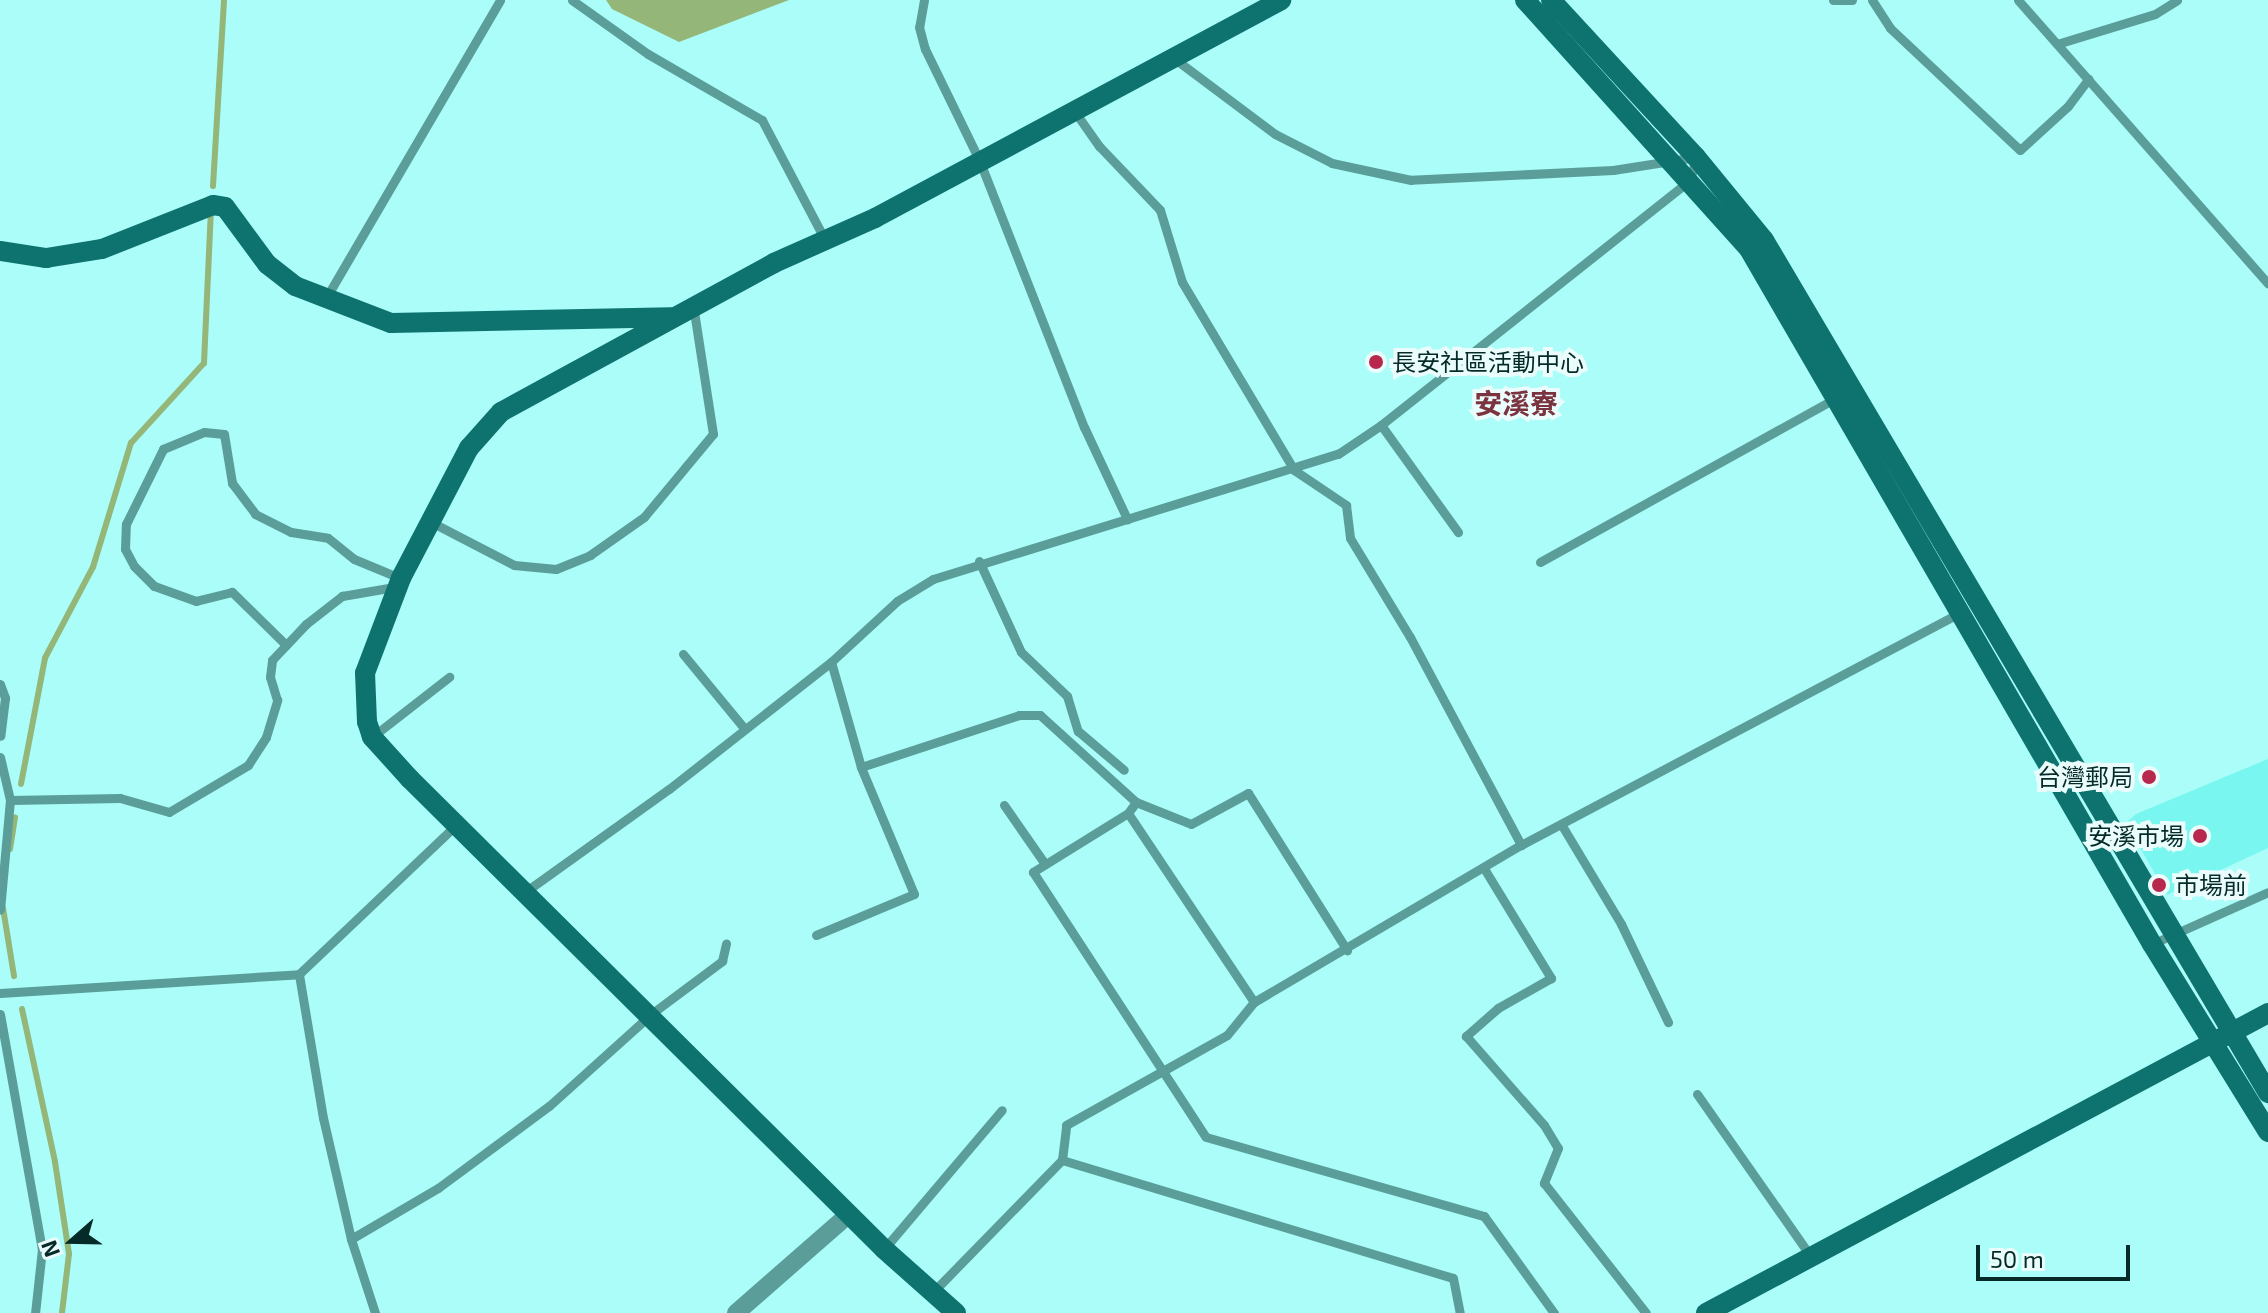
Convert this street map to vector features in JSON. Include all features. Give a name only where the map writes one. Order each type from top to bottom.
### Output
[{"type":"street","points":[[1525,0],[1673,160],[1749,249],[2152,944],[2268,1093]]},
{"type":"street","points":[[1551,0],[1696,157],[1764,240],[2171,934],[2268,1132]]},
{"type":"street","points":[[956,1313],[884,1249],[372,737],[367,722],[365,673],[399,582],[469,448],[501,412],[825,240],[980,162],[1269,3]]},
{"type":"street","points":[[0,251],[46,258],[102,249],[213,205],[225,207],[267,264],[325,300],[391,323],[437,326],[684,314]]},
{"type":"street","points":[[1706,1313],[2268,1013]]},
{"type":"street","points":[[736,1313],[849,1214]]},
{"type":"lane","points":[[325,300],[500,0]]},
{"type":"lane","points":[[572,0],[648,54],[762,120],[825,240]]},
{"type":"lane","points":[[924,0],[919,27],[925,49],[980,162],[1072,399],[1127,519]]},
{"type":"lane","points":[[1833,0],[1852,0]]},
{"type":"lane","points":[[1872,0],[1890,28],[2020,150],[2068,106],[2088,79]]},
{"type":"lane","points":[[2018,0],[2268,284]]},
{"type":"lane","points":[[2057,44],[2155,14],[2177,0]]},
{"type":"lane","points":[[525,892],[831,662],[897,601],[933,579],[979,561],[1294,470],[1338,454],[1381,425],[1690,180],[1696,157],[1613,170],[1411,180],[1332,163],[1275,134],[1172,57]]},
{"type":"lane","points":[[1073,109],[1099,146],[1160,210],[1182,282],[1294,470],[1346,505],[1350,538],[1410,637],[1521,845]]},
{"type":"lane","points":[[431,522],[514,565],[556,569],[590,555],[644,517],[713,434],[684,314]]},
{"type":"lane","points":[[1540,562],[1834,399]]},
{"type":"lane","points":[[1381,425],[1458,532]]},
{"type":"lane","points":[[286,645],[232,592],[196,601],[154,586],[134,566],[125,549],[126,524],[163,449],[204,432],[224,434],[232,483],[255,514],[291,532],[328,538],[354,559],[399,582]]},
{"type":"lane","points":[[979,561],[1021,652],[1067,696],[1078,731],[1124,770]]},
{"type":"lane","points":[[10,800],[120,798],[169,812],[254,757],[277,700],[270,677],[272,660],[286,645],[342,596],[399,582]]},
{"type":"lane","points":[[931,1293],[1062,1160],[1066,1125],[1227,1035],[1254,1002],[1485,870],[1521,845],[1959,613]]},
{"type":"lane","points":[[683,654],[744,728]]},
{"type":"lane","points":[[816,935],[914,894],[861,767],[831,662]]},
{"type":"lane","points":[[372,737],[449,677]]},
{"type":"lane","points":[[0,684],[5,698],[0,736]]},
{"type":"lane","points":[[861,767],[1019,715],[1040,715],[1136,802],[1191,824],[1248,793],[1347,950]]},
{"type":"lane","points":[[0,757],[10,800],[0,910]]},
{"type":"lane","points":[[1136,802],[1128,813],[1033,872],[1206,1137],[1484,1216],[1554,1313]]},
{"type":"lane","points":[[1004,805],[1045,864]]},
{"type":"lane","points":[[1128,813],[1254,1002]]},
{"type":"lane","points":[[0,993],[299,974],[459,823]]},
{"type":"lane","points":[[1561,824],[1621,924],[1668,1022]]},
{"type":"lane","points":[[1485,870],[1551,978],[1498,1008],[1466,1036],[1544,1125],[1558,1148],[1544,1183],[1646,1313]]},
{"type":"lane","points":[[2152,944],[2268,892]]},
{"type":"lane","points":[[351,1239],[438,1188],[549,1106],[651,1014],[722,961],[726,943]]},
{"type":"lane","points":[[299,974],[323,1118],[351,1239],[375,1313]]},
{"type":"lane","points":[[0,1014],[42,1249],[35,1313]]},
{"type":"lane","points":[[1697,1094],[1812,1258]]},
{"type":"lane","points":[[884,1249],[1002,1110]]},
{"type":"lane","points":[[1062,1160],[1453,1278],[1460,1313]]},
{"type":"shaded area","points":[[606,0],[789,0],[679,42],[612,9]]},
{"type":"shaded area","name":"安溪市場","points":[[2268,759],[2268,848],[2167,895],[2126,823],[2136,814]]},
{"type":"waterway","points":[[213,186],[224,0]]},
{"type":"waterway","points":[[21,784],[45,658],[93,567],[131,443],[204,363],[211,211]]},
{"type":"waterway","points":[[10,849],[15,817]]},
{"type":"waterway","points":[[3,908],[14,976]]},
{"type":"waterway","points":[[22,1009],[55,1162],[69,1254],[62,1313]]},
{"type":"place","name":"長安社區活動中心","points":[[1376,362]]},
{"type":"place","name":"台灣郵局","points":[[2149,777]]},
{"type":"place","name":"安溪市場","points":[[2200,836]]},
{"type":"place","name":"市場前","points":[[2159,885]]},
{"type":"district","name":"安溪寮","points":[[1516,403]]}]
